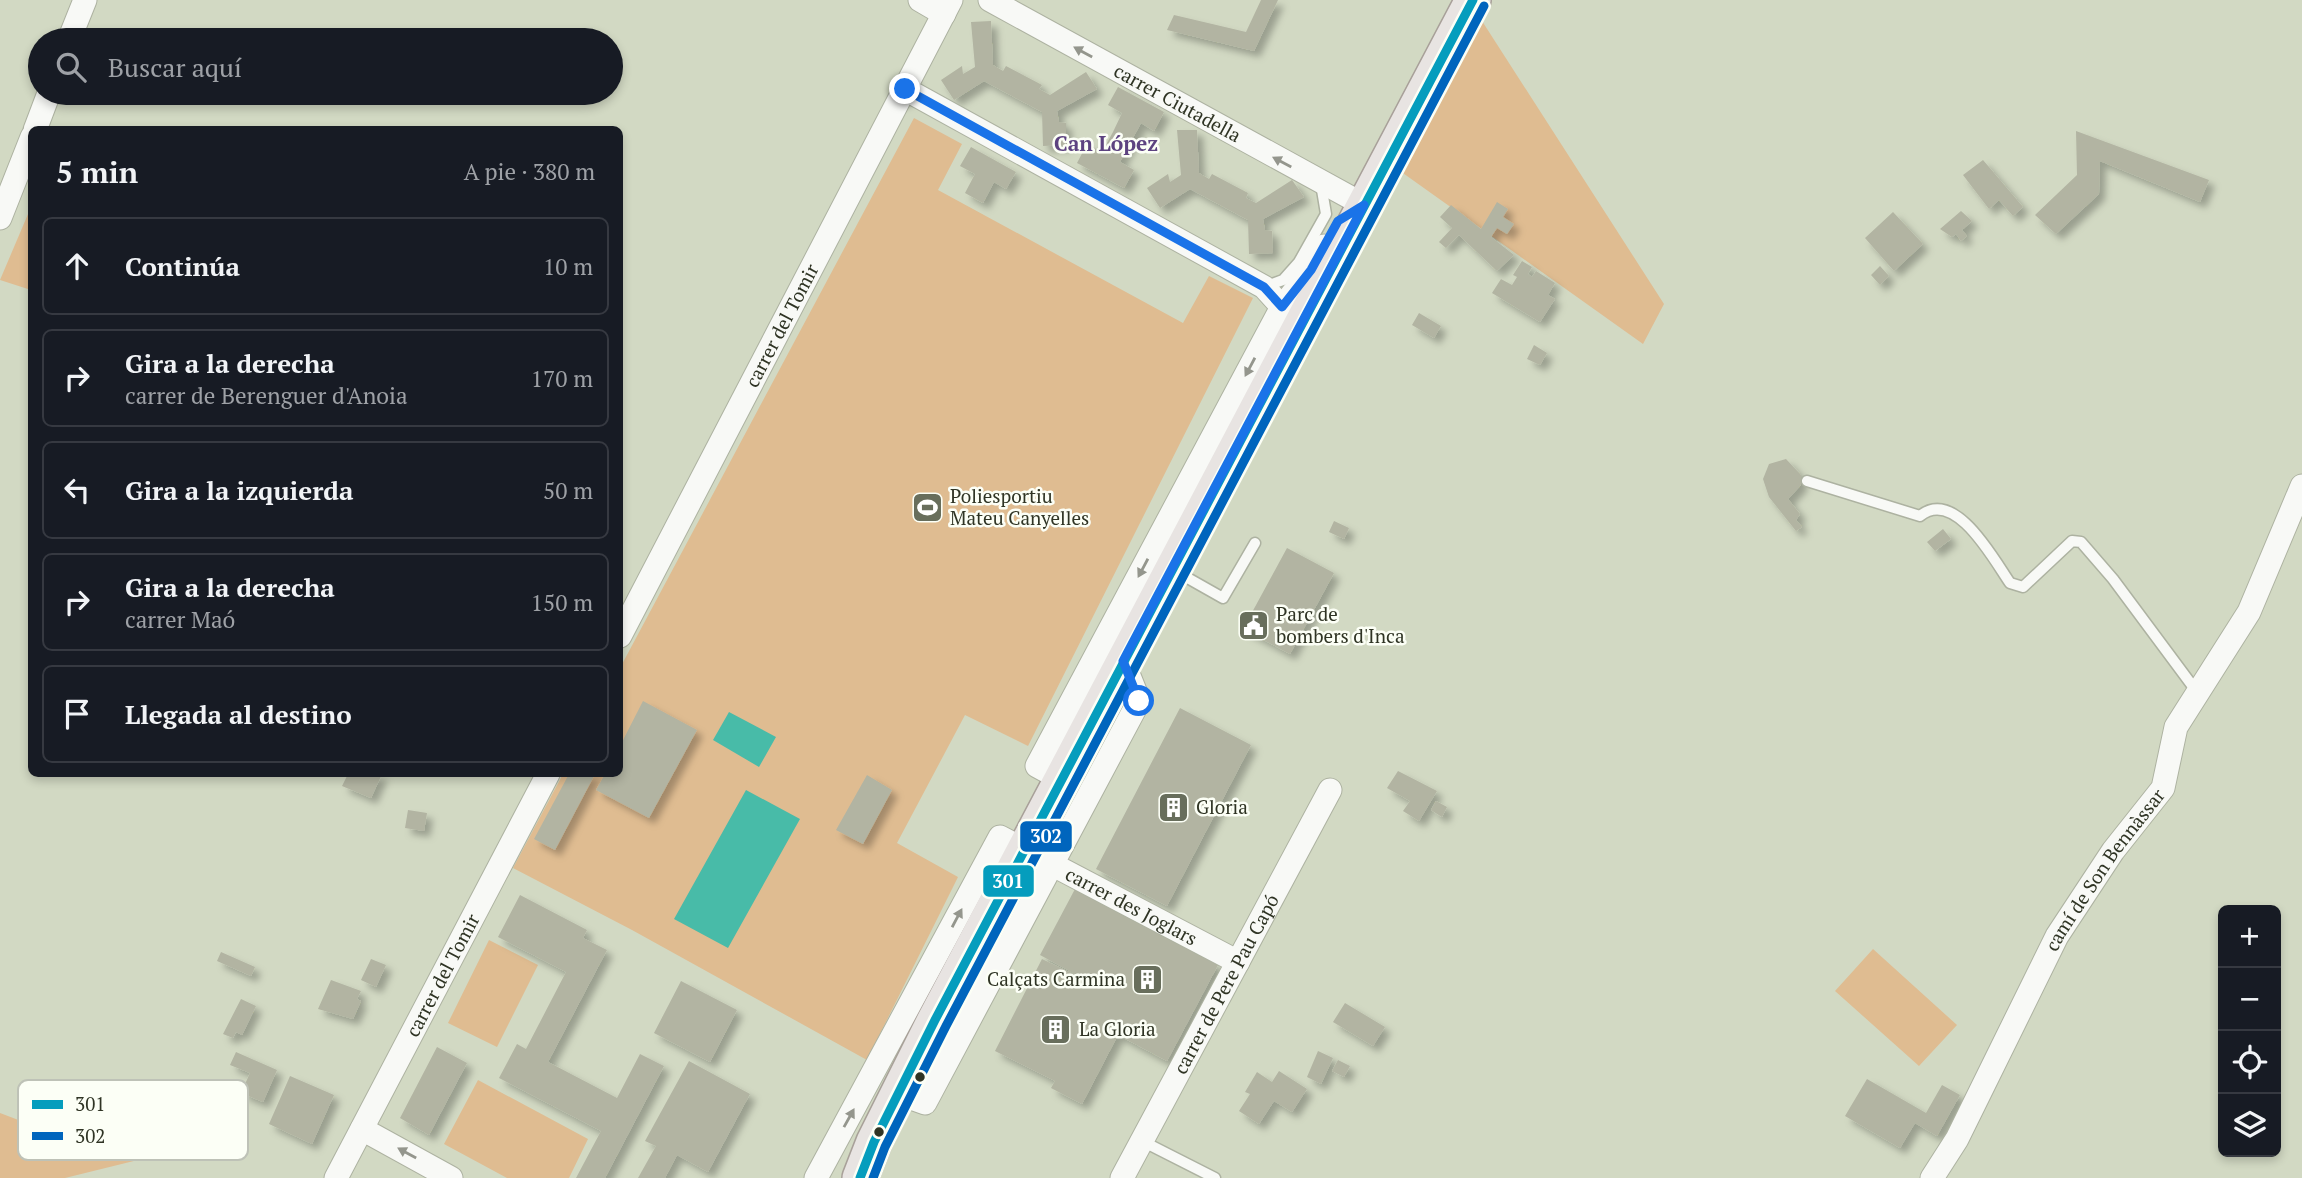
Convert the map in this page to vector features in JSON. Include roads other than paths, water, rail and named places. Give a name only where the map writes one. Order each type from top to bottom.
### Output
[{"type":"main road","points":[[860,1178],[897,1093],[1038,857],[1061,779],[1473,0]]},
{"type":"street","points":[[74,28],[85,0]]},
{"type":"street","points":[[920,0],[947,7]]},
{"type":"street","name":"carrer Ciutadella","points":[[990,0],[1364,205]]},
{"type":"street","name":"carrer del Tomir","points":[[623,630],[947,7]]},
{"type":"street","points":[[905,89],[1264,287],[1282,307]]},
{"type":"street","points":[[36,126],[44,105]]},
{"type":"street","points":[[0,218],[28,147]]},
{"type":"street","points":[[1061,779],[1037,766],[1282,307],[1311,270],[1338,221],[1364,205]]},
{"type":"street","name":"camí de Son Bennàssar","points":[[1932,1178],[1957,1139],[2057,936],[2113,851],[2163,788],[2176,727],[2249,612],[2302,486]]},
{"type":"street","points":[[1038,857],[1139,701],[1123,661]]},
{"type":"street","name":"carrer del Tomir","points":[[336,1178],[546,777]]},
{"type":"street","name":"carrer de Pere Pau Capó","points":[[1122,1178],[1330,790]]},
{"type":"street","name":"carrer des Joglars","points":[[816,1178],[1000,837],[1237,962]]},
{"type":"street","points":[[362,1129],[451,1178]]},
{"type":"lane","points":[[1264,287],[1283,280],[1299,262],[1326,214],[1320,182]]},
{"type":"lane","points":[[1807,481],[1920,516],[1935,510],[1964,518],[2010,583],[2017,586],[2023,587],[2072,541],[2081,542],[2105,568],[2197,692]]},
{"type":"lane","points":[[1171,569],[1223,598],[1255,543]]},
{"type":"lane","points":[[1142,1141],[1215,1178]]},
{"type":"water","points":[[729,712],[776,737],[759,767],[713,740]]},
{"type":"water","points":[[746,790],[800,819],[728,948],[674,919]]},
{"type":"place","name":"Poliesportiu Mateu Canyelles","points":[[927,507]]},
{"type":"place","name":"Parc de bombers d'Inca","points":[[1253,625]]},
{"type":"place","name":"Gloria","points":[[1173,807]]},
{"type":"place","name":"Calçats Carmina","points":[[1148,979]]},
{"type":"place","name":"La Gloria","points":[[1056,1029]]},
{"type":"district","name":"Can López","points":[[1106,144]]}]
